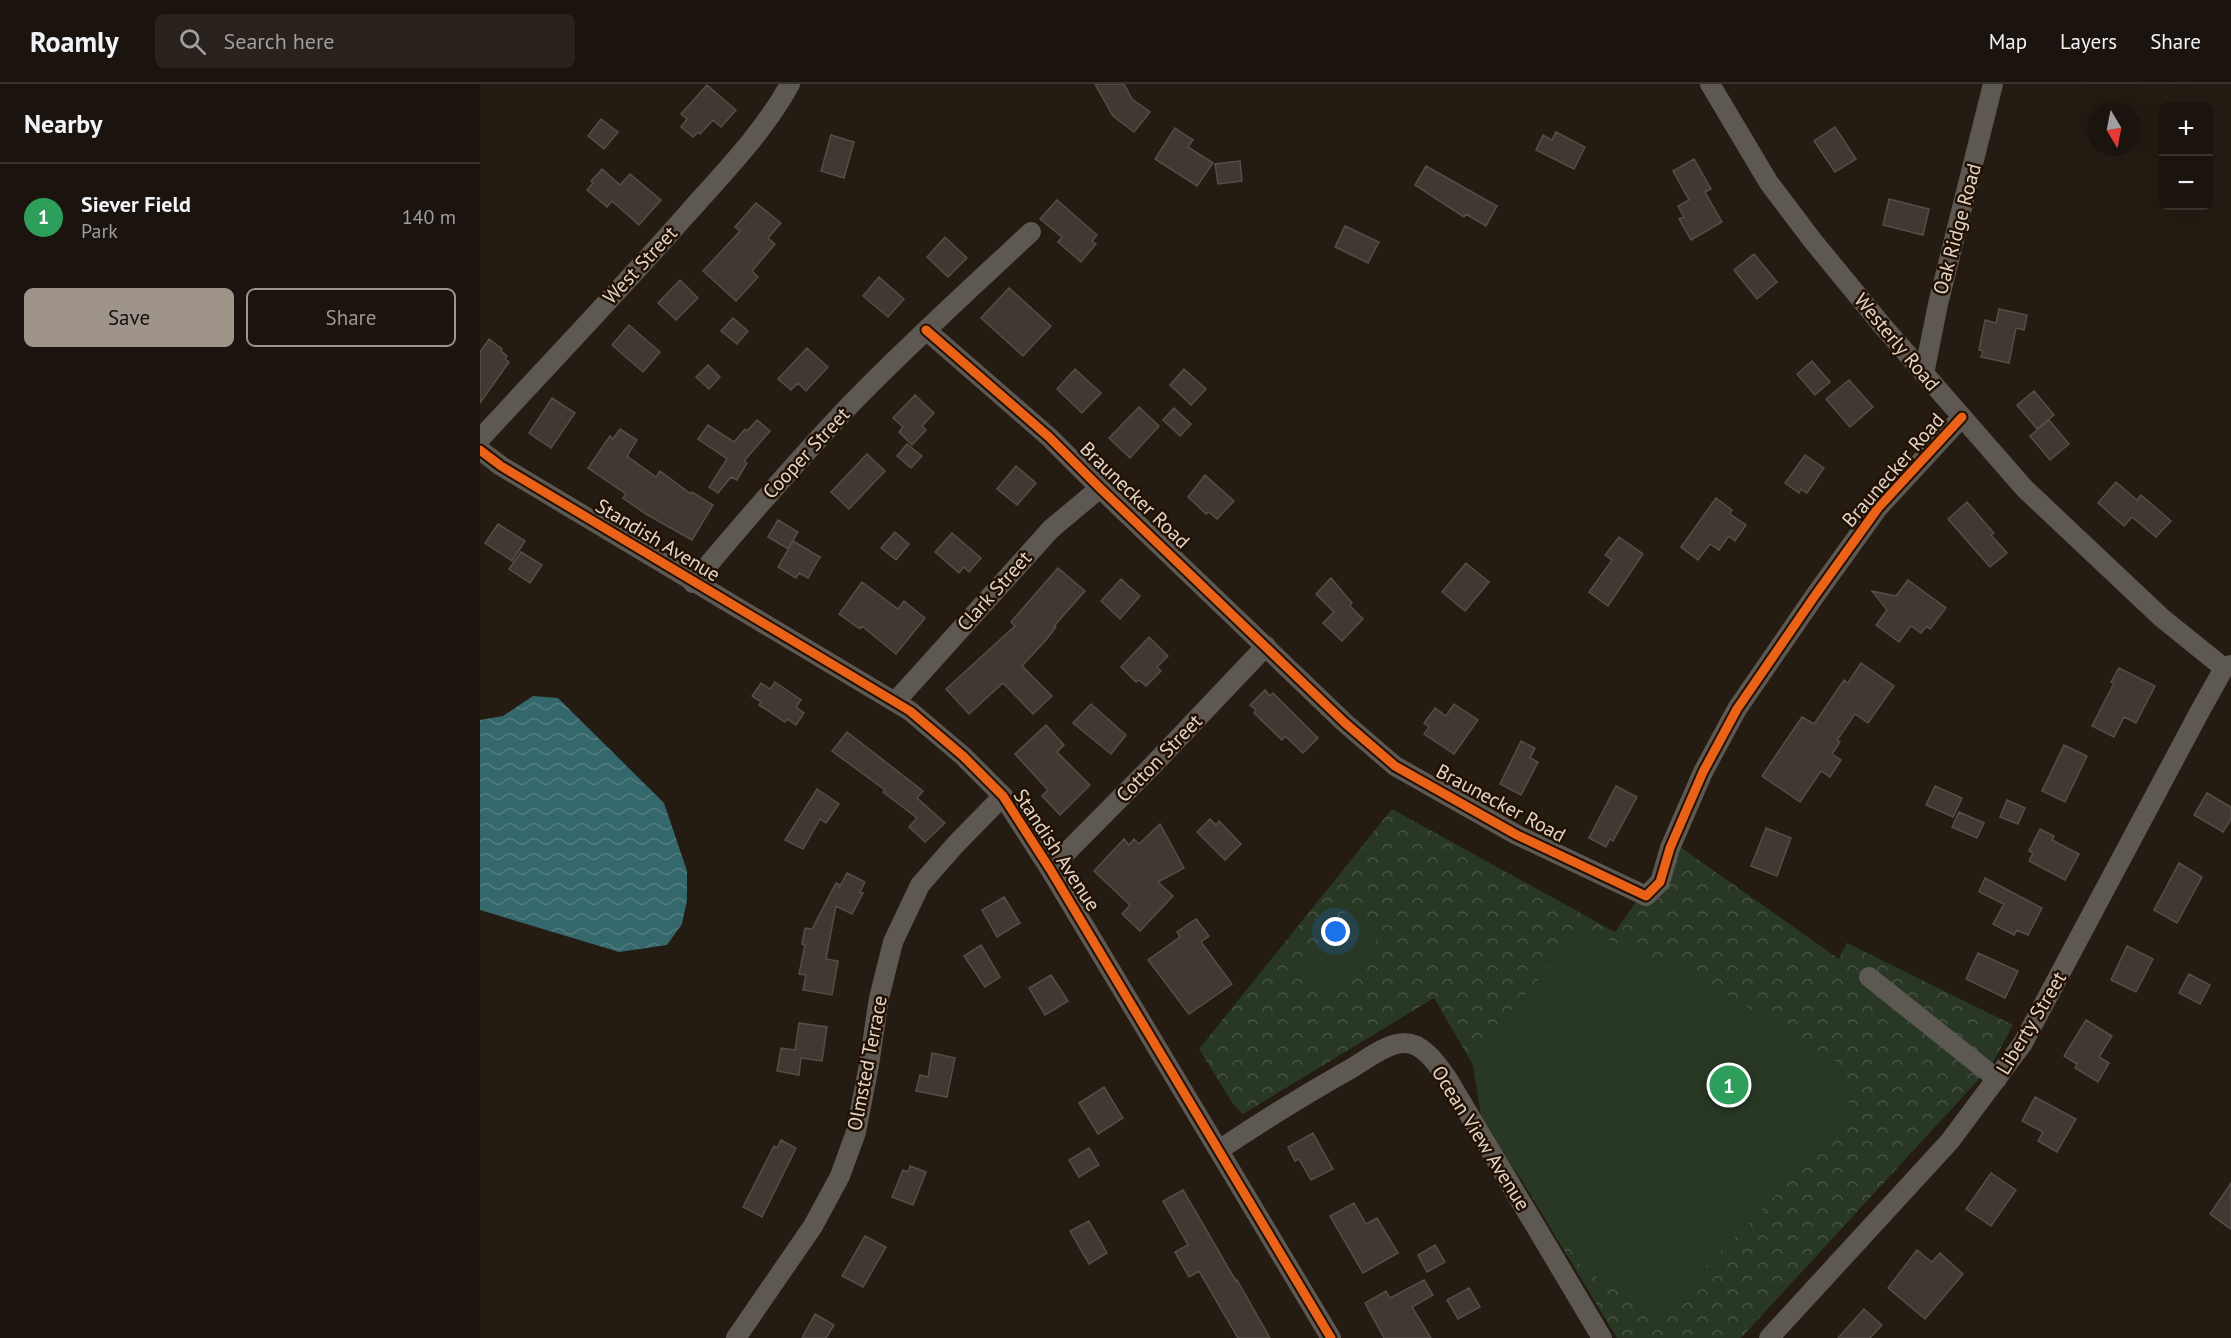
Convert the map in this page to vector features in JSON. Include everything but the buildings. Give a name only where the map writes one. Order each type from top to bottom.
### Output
[{"type":"street","name":"West Street","points":[[480,439],[731,164],[778,106],[790,84]]},
{"type":"street","name":"Westerly Road","points":[[1710,84],[1775,191],[1813,241],[1924,374],[2025,489],[2162,618],[2227,667]]},
{"type":"street","name":"Oak Ridge Road","points":[[1924,374],[1938,304],[1993,84]]},
{"type":"street","name":"Cooper Street","points":[[693,583],[768,494],[851,404],[1031,232]]},
{"type":"street","name":"Braunecker Road","points":[[926,330],[1049,437],[1345,723],[1395,766],[1517,835],[1646,896],[1660,882],[1670,848],[1703,772],[1737,709],[1878,508],[1962,417]]},
{"type":"street","name":"Standish Avenue","points":[[480,450],[501,466],[693,583],[910,711],[963,756],[1003,796],[1050,868],[1331,1338]]},
{"type":"street","name":"Clark Street","points":[[895,702],[1051,529],[1100,488]]},
{"type":"street","name":"Cotton Street","points":[[1050,868],[1153,765],[1266,645]]},
{"type":"street","name":"Liberty Street","points":[[1769,1338],[1950,1142],[2024,1043],[2129,842],[2227,667]]},
{"type":"street","name":"Olmsted Terrace","points":[[736,1338],[813,1226],[840,1176],[856,1131],[879,998],[893,942],[920,885],[1003,796]]},
{"type":"street","points":[[1869,977],[1997,1079]]},
{"type":"street","name":"Ocean View Avenue","points":[[1219,1149],[1377,1053],[1395,1045],[1407,1043],[1417,1046],[1434,1060],[1449,1080],[1602,1338]]},
{"type":"green space","points":[[1392,809],[1615,932],[1676,844],[1839,959],[1847,943],[2013,1025],[1991,1066],[1741,1338],[1617,1338],[1524,1184],[1507,1123],[1434,998],[1243,1114],[1233,1104],[1199,1049]]},
{"type":"green space","points":[[1347,910],[1380,936],[1332,996],[1299,970]]},
{"type":"green space","points":[[1583,930],[1687,971],[1841,1064],[1852,1118],[1656,1317],[1584,1269],[1509,1162],[1481,1115],[1471,1055]]},
{"type":"water","points":[[533,696],[558,698],[664,803],[687,871],[687,900],[682,924],[667,945],[619,952],[480,910],[480,720],[503,716]]},
{"type":"cycle path","points":[[926,330],[1049,437],[1345,723],[1395,766],[1517,835],[1646,896],[1660,882],[1670,848],[1703,772],[1737,709],[1878,508],[1962,417]]},
{"type":"cycle path","points":[[480,450],[501,466],[910,711],[963,756],[1003,796],[1050,869],[1331,1338]]},
{"type":"place","name":"Siever Field","points":[[1729,1085]]}]
